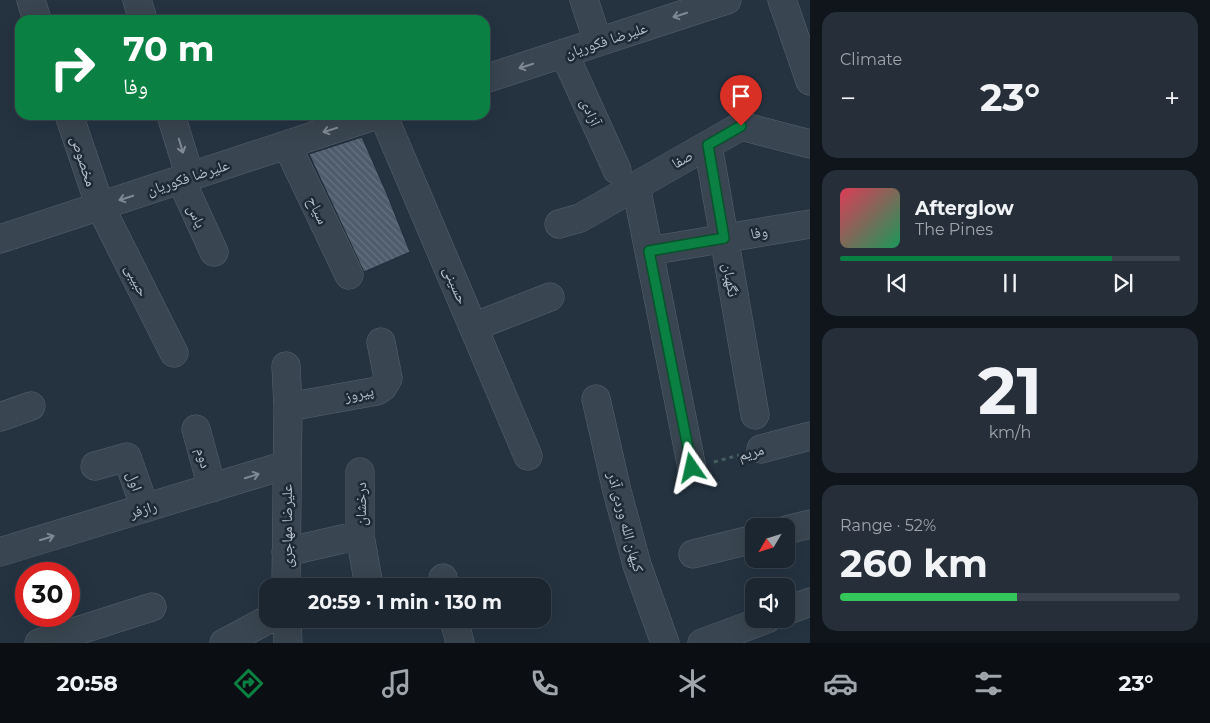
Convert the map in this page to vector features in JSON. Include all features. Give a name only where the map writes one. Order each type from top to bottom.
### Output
[{"type":"street","points":[[31,0],[36,15]]},
{"type":"street","points":[[137,0],[142,15]]},
{"type":"street","points":[[584,0],[598,42]]},
{"type":"street","name":"علیرضا فکوریان","points":[[490,77],[726,0]]},
{"type":"street","points":[[782,0],[810,81]]},
{"type":"street","name":"آزادی","points":[[564,53],[627,178],[649,251],[692,468]]},
{"type":"street","name":"مخصوص","points":[[71,120],[100,206]]},
{"type":"street","name":"یاس","points":[[172,120],[185,178],[214,252]]},
{"type":"street","name":"علیرضا فکوریان","points":[[0,239],[362,120]]},
{"type":"street","name":"حسینی","points":[[385,120],[528,456]]},
{"type":"street","name":"صفا","points":[[559,224],[580,218],[627,178],[708,145],[741,126],[810,144]]},
{"type":"street","name":"سیاح","points":[[286,145],[349,275]]},
{"type":"street","name":"نگهبان","points":[[708,145],[755,415]]},
{"type":"street","name":"حبیبی","points":[[100,206],[174,353]]},
{"type":"street","name":"وفا","points":[[649,251],[810,224]]},
{"type":"street","points":[[473,326],[550,297]]},
{"type":"street","name":"پیروز","points":[[288,407],[378,391],[383,387],[388,378],[381,342]]},
{"type":"street","points":[[286,366],[288,407],[286,465]]},
{"type":"street","name":"کیهان الله وردی آذر","points":[[596,398],[617,491],[637,565],[665,643]]},
{"type":"street","points":[[0,417],[31,406]]},
{"type":"street","name":"دوم","points":[[196,429],[212,488]]},
{"type":"street","name":"مریم","points":[[761,449],[810,436]]},
{"type":"street","name":"اول","points":[[95,466],[127,457],[145,508]]},
{"type":"street","name":"رازفر","points":[[0,552],[286,465]]},
{"type":"street","name":"علیرضا مهاجری","points":[[286,465],[286,578]]},
{"type":"street","name":"درخشان","points":[[360,472],[360,535],[368,578]]},
{"type":"street","points":[[795,528],[810,524]]},
{"type":"street","name":"درخشان","points":[[286,552],[360,535]]},
{"type":"street","points":[[693,554],[745,541]]},
{"type":"street","points":[[795,608],[810,602]]},
{"type":"street","points":[[39,643],[152,607]]},
{"type":"street","points":[[224,643],[259,624]]},
{"type":"street","points":[[702,643],[745,627]]},
{"type":"street","points":[[287,628],[288,643]]},
{"type":"street","points":[[456,628],[460,643]]},
{"type":"path","name":"مریم","points":[[692,468],[761,449]]},
{"type":"building","points":[[362,137],[410,252],[364,272],[309,154]]},
{"type":"route","points":[[692,468],[649,251],[724,238],[708,145],[741,126]]}]
